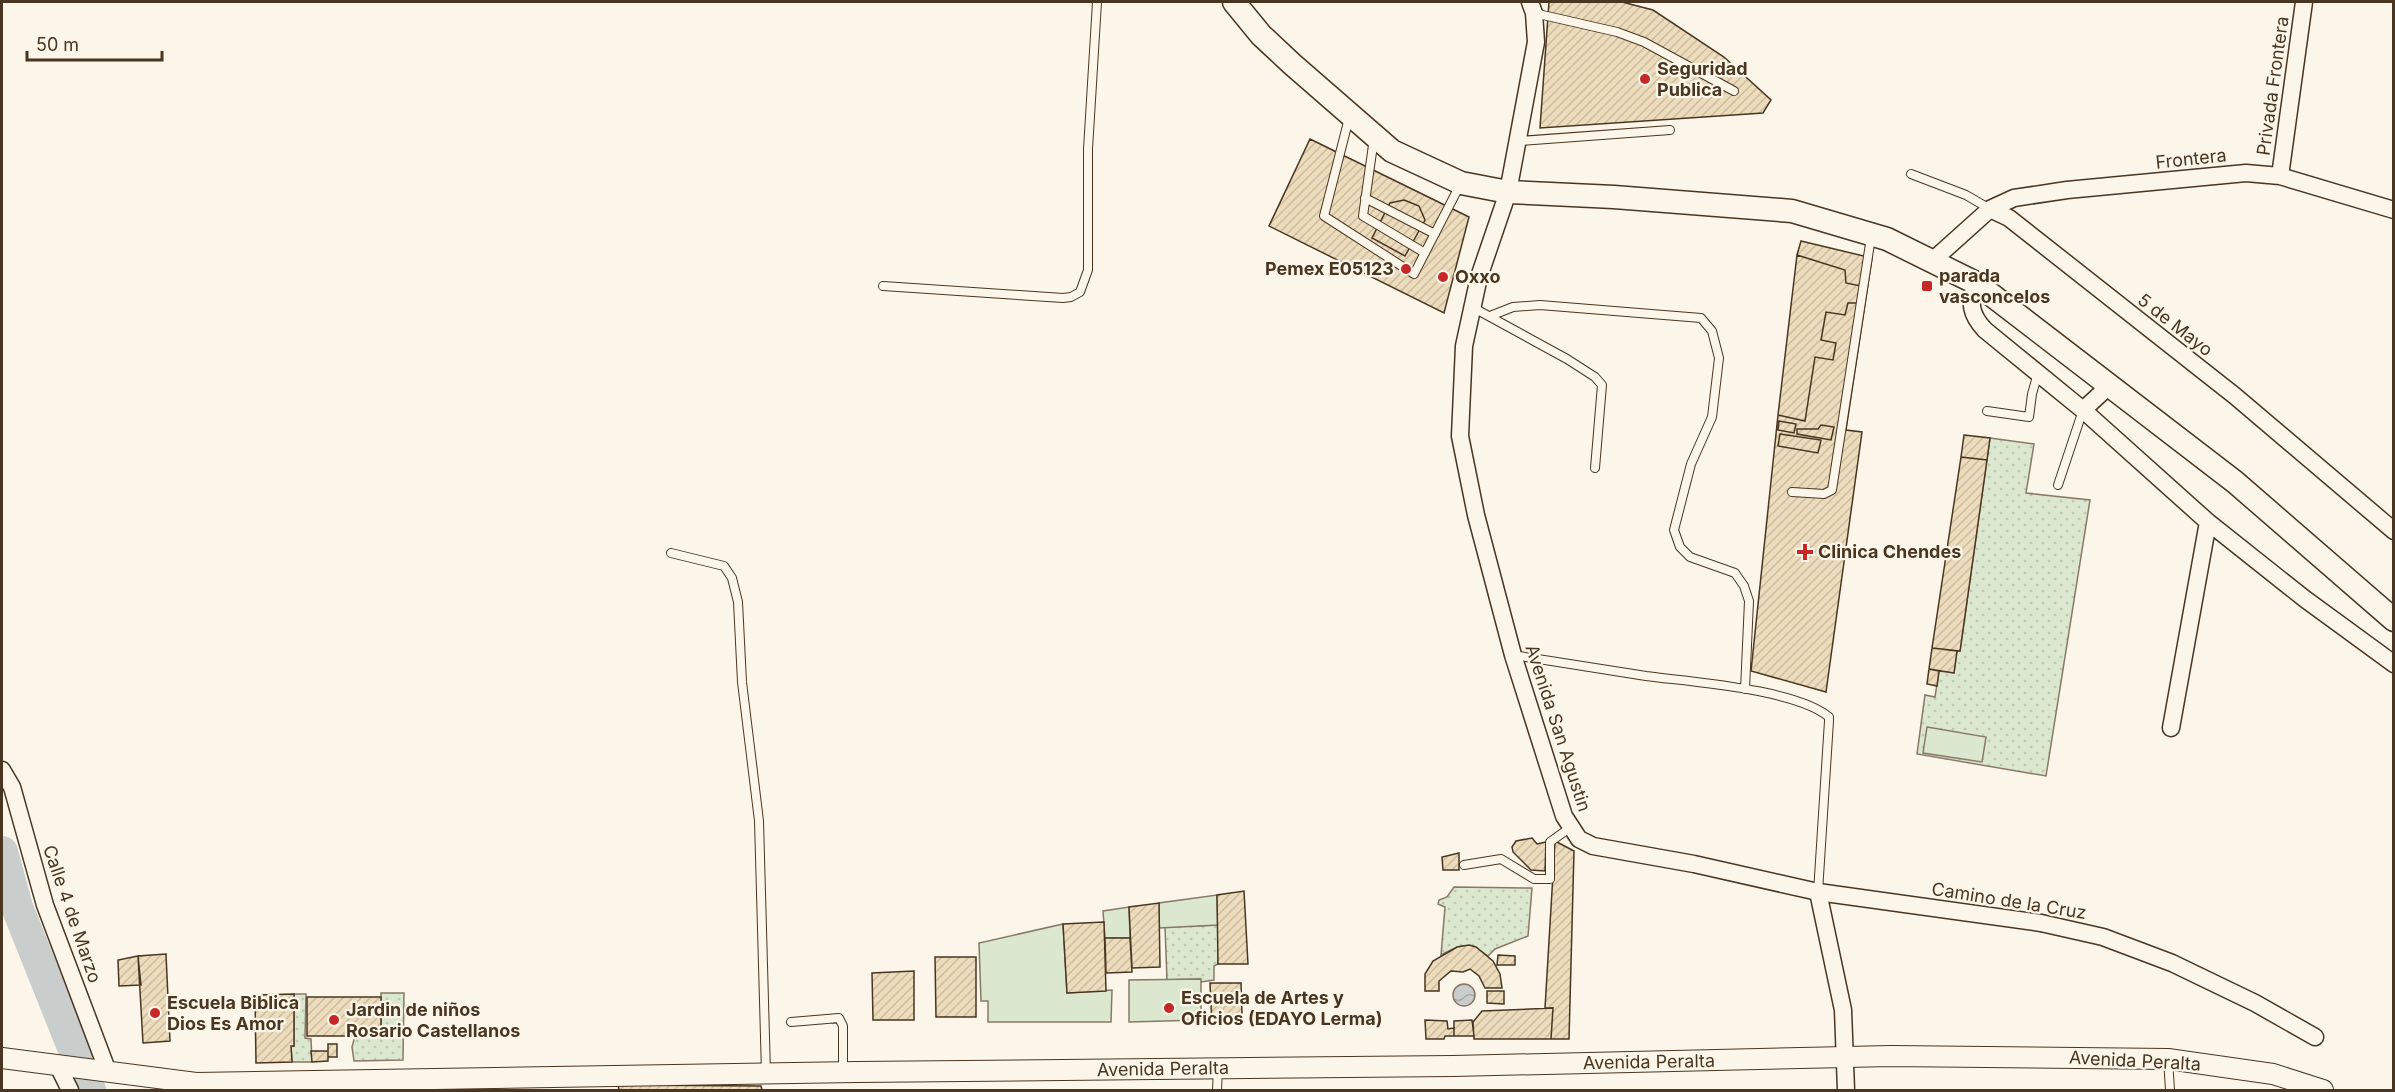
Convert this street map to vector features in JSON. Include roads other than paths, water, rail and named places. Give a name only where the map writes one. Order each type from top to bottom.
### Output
[{"type":"main road","points":[[1234,2],[1284,57],[1392,151],[1461,183],[1508,192],[1614,197],[1792,211],[1872,234],[1976,283],[2235,482],[2394,620]]},
{"type":"street","name":"Privada Frontera","points":[[2280,176],[2304,2]]},
{"type":"street","points":[[1508,192],[1536,42],[1532,7]]},
{"type":"street","name":"Frontera","points":[[1990,208],[2014,198],[2067,190],[2246,173],[2280,176],[2394,210]]},
{"type":"street","name":"Avenida San Agustin","points":[[1508,192],[1479,277],[1464,346],[1460,436],[1476,515],[1513,655],[1557,794],[1571,827],[1579,839],[1593,846],[1694,864],[1818,892]]},
{"type":"street","points":[[1931,262],[1990,208]]},
{"type":"street","name":"5 de Mayo","points":[[1990,208],[2008,218],[2235,396],[2394,531]]},
{"type":"street","points":[[1976,283],[1971,299],[1971,307],[1976,320],[2083,410],[2208,522],[2305,599],[2394,664]]},
{"type":"street","points":[[2083,410],[2110,385]]},
{"type":"street","points":[[2170,728],[2208,522]]},
{"type":"street","name":"Calle 4 de Marzo","points":[[2,770],[12,786],[45,905],[103,1071]]},
{"type":"street","points":[[1818,892],[1843,1010],[1846,1090]]},
{"type":"street","name":"Camino de la Cruz","points":[[1818,892],[2041,923],[2103,937],[2172,963],[2315,1037]]},
{"type":"street","name":"Avenida Peralta","points":[[2,1058],[103,1071],[197,1087],[407,1085],[843,1072],[1453,1066],[1891,1056],[2168,1059],[2272,1074],[2323,1090]]},
{"type":"street","points":[[60,1066],[70,1090]]},
{"type":"lane","points":[[883,286],[1063,298],[1080,292],[1088,270],[1088,149],[1097,2]]},
{"type":"lane","points":[[1532,7],[1644,42],[1734,91]]},
{"type":"lane","points":[[1350,115],[1324,216],[1414,274],[1461,183]]},
{"type":"lane","points":[[1519,141],[1670,130]]},
{"type":"lane","points":[[1374,135],[1363,216],[1425,253]]},
{"type":"lane","points":[[1911,174],[1966,195],[1990,208]]},
{"type":"lane","points":[[1365,198],[1435,234]]},
{"type":"lane","points":[[1792,492],[1824,494],[1832,490],[1872,234]]},
{"type":"lane","points":[[1490,316],[1513,307],[1540,305],[1701,318],[1712,331],[1719,358],[1712,417],[1691,464],[1674,530],[1680,547],[1690,557],[1735,573],[1744,586],[1749,601],[1744,688]]},
{"type":"lane","points":[[1472,307],[1567,359],[1595,377],[1602,386],[1595,468]]},
{"type":"lane","points":[[1987,411],[2029,417],[2038,374]]},
{"type":"lane","points":[[2058,485],[2083,410]]},
{"type":"lane","points":[[670,553],[723,566],[732,578],[738,602],[742,682],[759,821],[766,1074]]},
{"type":"lane","points":[[1513,655],[1744,688],[1799,702],[1822,711],[1829,717],[1818,892]]},
{"type":"lane","points":[[1464,865],[1502,860],[1534,879],[1550,879],[1550,842],[1571,827]]},
{"type":"lane","points":[[791,1022],[839,1018],[843,1026],[843,1072]]},
{"type":"lane","points":[[2168,1059],[2169,1090]]},
{"type":"lane","points":[[1217,1090],[1218,1069]]},
{"type":"water","points":[[1464,984],[1472,987],[1475,995],[1472,1003],[1464,1006],[1456,1003],[1453,995],[1456,987]]},
{"type":"waterway","points":[[2,852],[17,907],[90,1090]]},
{"type":"place","name":"Seguridad Publica","points":[[1645,79]]},
{"type":"place","name":"Pemex E05123","points":[[1406,269]]},
{"type":"place","name":"Oxxo","points":[[1443,277]]},
{"type":"place","name":"parada vasconcelos","points":[[1927,286]]},
{"type":"place","name":"Clinica Chendes","points":[[1805,552]]},
{"type":"place","name":"Escuela de Artes y Oficios (EDAYO Lerma)","points":[[1169,1008]]},
{"type":"place","name":"Escuela Biblica Dios Es Amor","points":[[155,1013]]},
{"type":"place","name":"Jardin de niños Rosario Castellanos","points":[[334,1020]]}]
